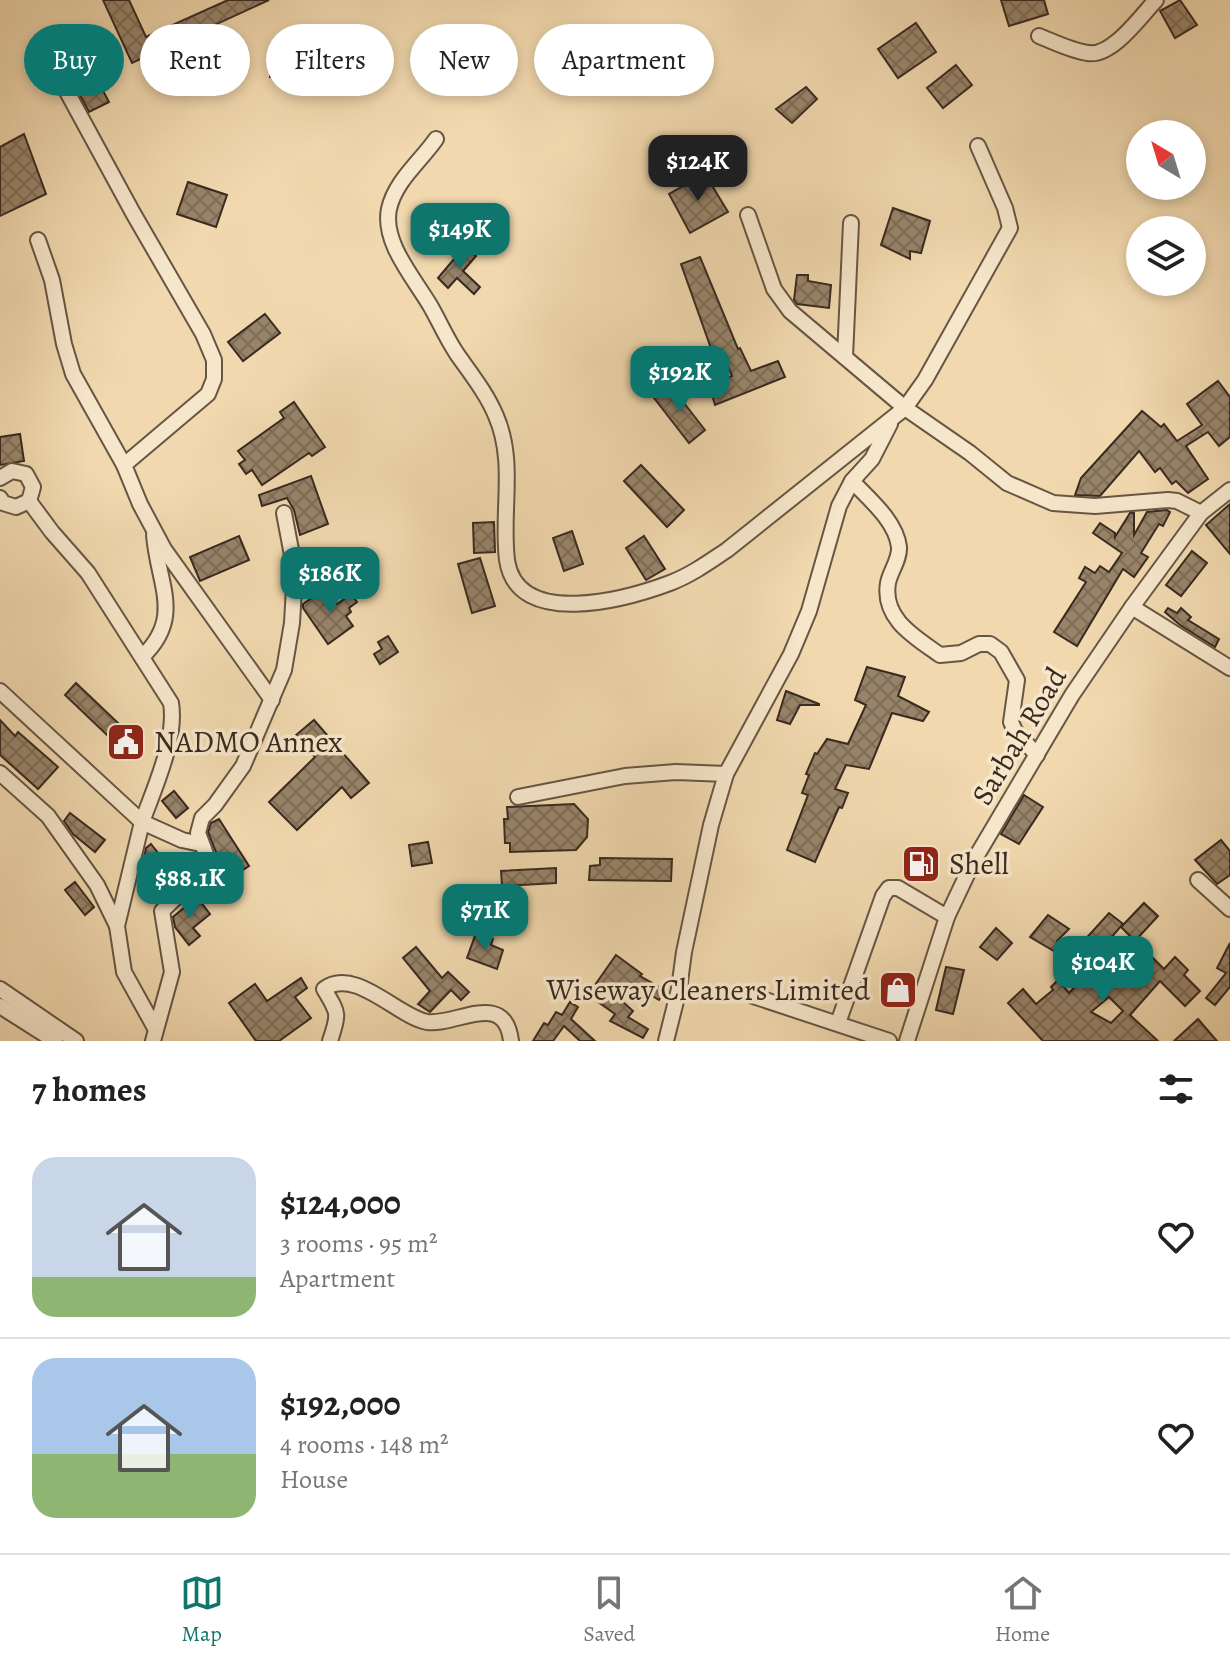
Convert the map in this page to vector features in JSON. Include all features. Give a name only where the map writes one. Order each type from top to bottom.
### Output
[{"type":"street","points":[[1039,36],[1088,53],[1101,52],[1113,45],[1156,0]]},
{"type":"street","points":[[69,96],[203,334],[214,360],[214,379],[208,394],[124,465]]},
{"type":"street","points":[[436,139],[396,191],[389,208],[388,225],[397,249],[455,351],[495,413],[507,460],[507,560],[512,578],[532,597],[553,603],[591,602],[637,593],[697,571],[905,408],[925,380],[1010,228],[1005,208],[978,146]]},
{"type":"street","points":[[748,215],[774,289],[790,311],[905,408],[1007,483],[1053,503],[1095,506],[1168,500],[1201,513]]},
{"type":"street","points":[[845,357],[851,223]]},
{"type":"street","points":[[38,240],[52,280],[73,374],[124,465],[154,531],[272,700]]},
{"type":"street","points":[[666,1041],[711,825],[726,774],[791,654],[809,611],[839,506],[852,481],[872,459],[891,420]]},
{"type":"street","points":[[0,478],[12,471],[26,474],[33,487],[29,501],[16,507],[3,503],[0,498]]},
{"type":"street","points":[[852,481],[879,509],[895,533],[900,550],[888,583],[888,603],[897,622],[940,655],[961,653],[979,644],[990,644],[1001,652],[1017,680],[1011,722],[1015,731],[1037,755]]},
{"type":"street","name":"Sarbah Road","points":[[907,1041],[947,917],[973,862],[1072,695],[1132,607],[1201,513],[1230,490]]},
{"type":"street","points":[[29,501],[88,573],[171,703],[173,714],[162,766],[142,822],[117,926]]},
{"type":"street","points":[[154,1035],[172,972],[162,911],[206,864],[206,854],[198,833],[202,818],[243,766],[284,670],[292,623],[295,571],[284,513]]},
{"type":"street","points":[[142,657],[157,643],[164,629],[165,593],[154,531]]},
{"type":"street","points":[[1132,607],[1230,668]]},
{"type":"street","points":[[0,691],[142,822],[182,840],[201,844]]},
{"type":"street","points":[[518,797],[625,776],[676,772],[726,774]]},
{"type":"street","points":[[0,773],[48,816],[97,885],[117,926],[124,972],[154,1035]]},
{"type":"street","points":[[1198,880],[1230,909]]},
{"type":"street","points":[[838,1023],[878,909],[889,888],[898,888],[947,917]]},
{"type":"street","points":[[330,1041],[336,1024],[336,1007],[324,989],[331,984],[365,989],[429,1022],[471,1013],[496,1015],[510,1031],[511,1041]]},
{"type":"street","points":[[0,989],[76,1041]]},
{"type":"street","points":[[753,996],[889,1041]]},
{"type":"street","points":[[0,1006],[55,1041]]},
{"type":"building","points":[[103,0],[129,0],[140,24],[140,59],[132,63],[124,46],[124,24],[114,24]]},
{"type":"building","points":[[228,0],[269,0],[217,24],[175,24]]},
{"type":"building","points":[[1001,0],[1044,0],[1048,14],[1009,26]]},
{"type":"building","points":[[1180,0],[1197,25],[1175,38],[1160,11]]},
{"type":"building","points":[[916,23],[936,52],[898,78],[878,49]]},
{"type":"building","points":[[956,65],[972,85],[943,108],[927,88]]},
{"type":"building","points":[[806,87],[817,99],[792,123],[776,109]]},
{"type":"building","points":[[80,96],[106,96],[109,102],[89,112]]},
{"type":"building","points":[[24,134],[46,194],[0,216],[0,147]]},
{"type":"building","points":[[705,174],[728,212],[690,233],[669,194]]},
{"type":"building","points":[[188,182],[227,195],[216,227],[177,214]]},
{"type":"building","points":[[893,208],[930,221],[921,253],[910,251],[910,259],[881,245]]},
{"type":"building","points":[[465,246],[476,256],[463,271],[480,287],[474,294],[457,278],[448,288],[438,278]]},
{"type":"building","points":[[700,257],[738,349],[751,371],[778,361],[785,377],[715,405],[709,385],[732,376],[721,349],[712,351],[681,264]]},
{"type":"building","points":[[797,275],[808,275],[808,281],[831,285],[829,308],[797,304],[794,300]]},
{"type":"building","points":[[265,314],[280,333],[243,361],[228,342]]},
{"type":"building","points":[[1218,381],[1230,397],[1230,437],[1219,446],[1208,432],[1186,446],[1208,479],[1188,493],[1176,481],[1172,484],[1160,468],[1155,472],[1139,451],[1100,496],[1075,495],[1081,478],[1142,411],[1161,427],[1164,424],[1177,441],[1202,425],[1187,404]]},
{"type":"building","points":[[670,385],[705,430],[689,443],[654,398]]},
{"type":"building","points":[[294,402],[325,447],[312,456],[309,453],[262,485],[252,470],[246,474],[239,464],[245,460],[238,451],[284,418],[280,412]]},
{"type":"building","points":[[20,434],[24,461],[0,465],[0,437]]},
{"type":"building","points":[[641,465],[684,510],[667,527],[624,481]]},
{"type":"building","points":[[311,476],[328,524],[300,535],[294,510],[287,498],[262,506],[259,495]]},
{"type":"building","points":[[1230,504],[1230,554],[1206,525]]},
{"type":"building","points":[[1147,512],[1170,512],[1163,526],[1159,524],[1141,553],[1148,557],[1134,577],[1123,569],[1077,646],[1054,632],[1086,582],[1079,578],[1085,567],[1095,573],[1100,566],[1109,572],[1122,553],[1093,533],[1100,523],[1115,533],[1115,537],[1130,513],[1134,513],[1134,535]]},
{"type":"building","points":[[494,522],[495,552],[474,553],[473,523]]},
{"type":"building","points":[[572,531],[583,564],[564,571],[553,538]]},
{"type":"building","points":[[239,536],[249,560],[200,581],[190,557]]},
{"type":"building","points":[[644,536],[665,569],[646,580],[626,548]]},
{"type":"building","points":[[1192,551],[1207,563],[1181,596],[1166,585]]},
{"type":"building","points":[[480,558],[495,606],[472,613],[458,564]]},
{"type":"building","points":[[326,588],[337,604],[351,594],[357,602],[349,608],[351,612],[346,616],[353,626],[328,644],[303,608],[303,604]]},
{"type":"building","points":[[1168,608],[1177,613],[1181,608],[1191,617],[1188,620],[1219,639],[1215,647],[1180,625],[1165,612]]},
{"type":"building","points":[[388,636],[398,652],[380,664],[374,654],[382,649],[378,642]]},
{"type":"building","points":[[867,667],[905,677],[898,696],[929,712],[923,721],[892,713],[869,769],[846,765],[835,789],[848,793],[815,862],[787,850],[808,795],[802,793],[809,775],[806,774],[815,753],[827,739],[848,744],[866,705],[855,700]]},
{"type":"building","points":[[76,683],[138,742],[127,754],[65,695]]},
{"type":"building","points":[[786,691],[819,705],[800,705],[790,724],[777,720]]},
{"type":"building","points":[[0,720],[15,736],[18,732],[58,767],[38,789],[0,755]]},
{"type":"building","points":[[314,720],[369,783],[351,798],[342,787],[297,830],[269,802],[315,757],[296,735]]},
{"type":"building","points":[[174,791],[188,808],[176,818],[162,801]]},
{"type":"building","points":[[1024,795],[1043,807],[1019,844],[1001,834]]},
{"type":"building","points":[[574,804],[588,819],[587,837],[576,850],[510,852],[510,843],[505,843],[507,807]]},
{"type":"building","points":[[70,813],[105,840],[95,852],[73,834],[64,821]]},
{"type":"building","points":[[219,819],[249,866],[232,877],[208,832],[211,823]]},
{"type":"building","points":[[1221,840],[1230,851],[1230,875],[1217,884],[1195,860]]},
{"type":"building","points":[[428,842],[432,863],[412,866],[409,845]]},
{"type":"building","points":[[151,844],[171,869],[187,857],[193,865],[179,881],[152,901],[143,890],[160,877],[144,858],[146,848]]},
{"type":"building","points":[[600,858],[672,859],[671,881],[589,880],[590,866],[600,865]]},
{"type":"building","points":[[556,868],[556,883],[502,886],[501,871]]},
{"type":"building","points":[[75,882],[94,907],[85,915],[65,890]]},
{"type":"building","points":[[197,897],[210,914],[193,928],[200,936],[189,945],[175,927],[173,917]]},
{"type":"building","points":[[1144,903],[1158,916],[1135,941],[1121,927]]},
{"type":"building","points":[[1109,913],[1123,924],[1103,947],[1107,950],[1086,975],[1069,960],[1030,937],[1048,915],[1069,929],[1057,941],[1072,954]]},
{"type":"building","points":[[996,928],[1012,943],[997,960],[980,947]]},
{"type":"building","points":[[476,933],[493,939],[491,945],[503,950],[497,969],[467,958]]},
{"type":"building","points":[[1230,943],[1230,987],[1215,1005],[1206,998],[1226,973],[1217,968]]},
{"type":"building","points":[[416,947],[442,978],[448,972],[469,992],[461,1000],[451,990],[430,1012],[418,1004],[430,991],[403,958]]},
{"type":"building","points":[[1146,951],[1164,969],[1175,957],[1188,970],[1184,975],[1200,991],[1185,1006],[1160,981],[1130,1015],[1158,1041],[1043,1041],[1008,1003],[1023,989],[1036,1004],[1053,990],[1051,987],[1058,980],[1069,993],[1085,976],[1099,990],[1119,968],[1124,973]],"holes":[[[1109,997],[1123,1011],[1111,1023],[1091,1012]]]},
{"type":"building","points":[[616,955],[642,974],[640,976],[665,990],[659,1000],[634,985],[622,1001],[633,1011],[628,1017],[648,1029],[643,1038],[610,1021],[615,1014],[588,995]]},
{"type":"building","points":[[946,967],[964,970],[953,1014],[936,1010]]},
{"type":"building","points":[[301,978],[307,988],[295,997],[311,1018],[279,1041],[256,1041],[229,1003],[255,984],[267,1001]]},
{"type":"building","points":[[570,1002],[578,1007],[571,1019],[595,1041],[580,1041],[564,1026],[553,1041],[533,1041],[544,1023],[548,1025],[556,1012],[562,1015]]},
{"type":"building","points":[[1198,1019],[1217,1041],[1174,1041]]},
{"type":"place","name":"NADMO Annex","points":[[126,742]]},
{"type":"place","name":"Shell","points":[[921,864]]},
{"type":"place","name":"Wiseway Cleaners Limited","points":[[898,990]]}]
